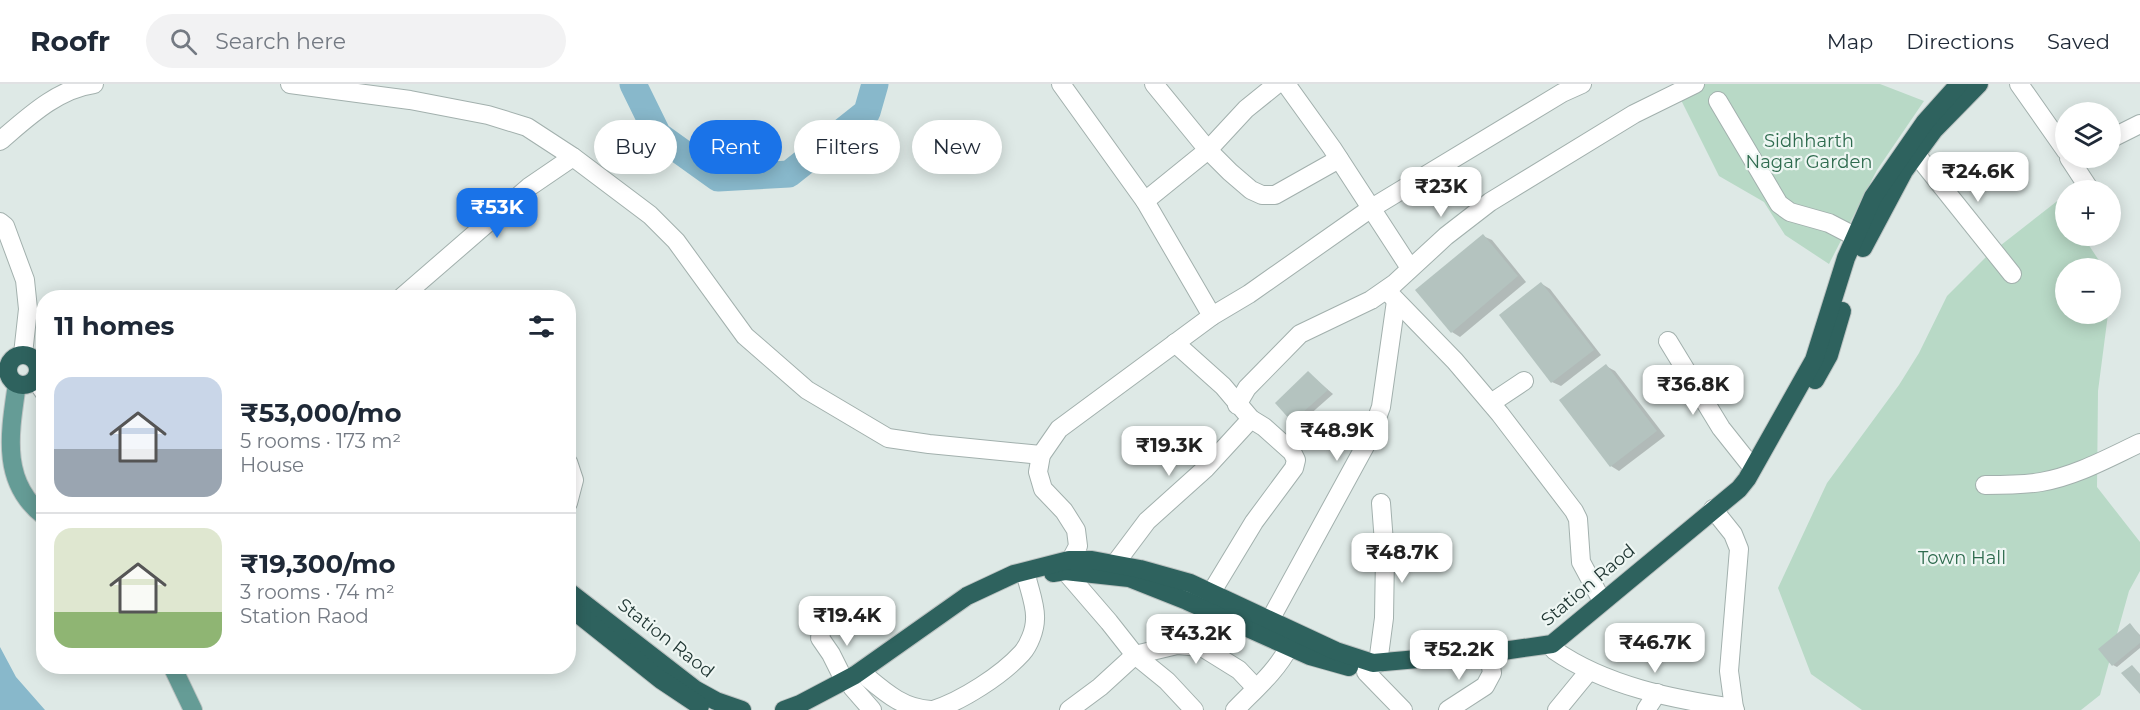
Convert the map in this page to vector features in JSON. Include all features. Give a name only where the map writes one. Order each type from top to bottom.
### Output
[{"type":"highway","points":[[811,710],[941,630],[974,604],[1027,579],[1067,565],[1129,578],[1313,657],[1372,667],[1490,661],[1554,650],[1610,607],[1698,532],[1717,512],[1751,491],[1829,355],[1859,258],[1904,171],[1967,86]]},
{"type":"highway","name":"Station Raod","points":[[784,710],[855,682],[967,596],[1014,574],[1092,560],[1140,569],[1190,583],[1372,667],[1552,644],[1602,601],[1717,512],[1747,479],[1814,360],[1846,258],[1873,197],[1924,122],[1967,86]]},
{"type":"highway","points":[[36,368],[30,356],[13,353],[8,367],[8,378],[27,385],[36,379]]},
{"type":"highway","name":"Station Raod","points":[[576,597],[696,690],[716,701],[742,710]]},
{"type":"highway","points":[[576,612],[661,680],[707,710]]},
{"type":"main road","points":[[8,378],[9,455],[20,492],[36,510]]},
{"type":"main road","points":[[176,674],[193,710]]},
{"type":"street","points":[[0,141],[47,104],[68,92],[94,84]]},
{"type":"street","points":[[290,84],[410,100],[488,115],[527,127],[573,157],[650,215],[676,241],[745,336],[807,390],[888,438],[1041,455]]},
{"type":"street","points":[[1061,84],[1145,201],[1212,316]]},
{"type":"street","points":[[1154,84],[1208,150],[1251,190],[1262,195],[1275,195],[1339,159]]},
{"type":"street","points":[[1145,201],[1208,150],[1246,110],[1277,84]]},
{"type":"street","points":[[1286,84],[1339,159],[1410,268]]},
{"type":"street","points":[[1194,710],[1167,681],[1135,656],[1067,565],[1078,546],[1076,530],[1064,511],[1043,489],[1038,472],[1041,455],[1059,429],[1212,316],[1249,294],[1370,209],[1559,89],[1582,84]]},
{"type":"street","points":[[1269,620],[1370,438],[1381,407],[1391,295],[1410,268],[1499,196],[1634,114],[1695,84]]},
{"type":"street","points":[[2019,84],[2055,135]]},
{"type":"street","points":[[1718,101],[1779,204],[1790,212],[1829,223],[1856,237]]},
{"type":"street","points":[[2121,134],[2140,124]]},
{"type":"street","points":[[1916,154],[2012,273]]},
{"type":"street","points":[[410,290],[530,187],[573,157]]},
{"type":"street","points":[[0,222],[5,226],[25,280],[28,309],[13,353]]},
{"type":"street","points":[[1391,295],[1455,361],[1491,403],[1574,512],[1578,519],[1581,562],[1602,601]]},
{"type":"street","points":[[1238,405],[1247,388],[1300,334],[1371,300],[1391,295]]},
{"type":"street","points":[[1668,341],[1721,428],[1752,467]]},
{"type":"street","points":[[1175,343],[1223,386],[1251,419],[1264,427],[1292,452],[1296,460],[1294,468],[1248,530],[1211,593]]},
{"type":"street","points":[[1491,403],[1524,381]]},
{"type":"street","points":[[1113,564],[1148,521],[1206,468],[1251,419]]},
{"type":"street","points":[[1986,486],[2043,482],[2072,474],[2140,443]]},
{"type":"street","points":[[1380,503],[1385,556],[1384,618],[1372,667],[1401,710]]},
{"type":"street","points":[[1554,650],[1575,665],[1631,686],[1735,709],[1729,671],[1739,549],[1733,534],[1717,512]]},
{"type":"street","points":[[855,682],[887,694],[899,706],[932,710],[954,703],[986,682],[1024,652],[1036,618],[1027,579]]},
{"type":"street","points":[[824,617],[820,638],[855,682],[872,710]]},
{"type":"street","points":[[1069,710],[1100,687],[1135,656],[1177,645],[1202,647],[1239,670],[1256,688]]},
{"type":"street","points":[[1235,710],[1281,662],[1289,647]]},
{"type":"street","points":[[1448,710],[1485,686],[1492,673],[1490,661]]},
{"type":"street","points":[[1557,710],[1589,671]]},
{"type":"street","points":[[1646,710],[1657,693]]},
{"type":"green space","name":"Sidhharth Nagar Garden","points":[[1673,84],[1880,84],[1924,101],[1877,170],[1829,264],[1785,235],[1764,202],[1719,176]]},
{"type":"green space","name":"Town Hall","points":[[2055,203],[2055,246],[2089,246],[2097,258],[2055,258],[2055,324],[2107,324],[2098,391],[2097,487],[2140,542],[2140,571],[2129,591],[2100,695],[2081,710],[1862,710],[1811,674],[1778,588],[1827,483],[1899,385],[1919,353],[1947,296],[1987,256]]},
{"type":"water","points":[[0,647],[16,677],[45,710],[0,710]]},
{"type":"building","points":[[1483,234],[1518,276],[1451,333],[1415,290]]},
{"type":"building","points":[[1541,282],[1594,350],[1551,383],[1499,315]]},
{"type":"building","points":[[1606,364],[1657,431],[1610,467],[1559,400]]},
{"type":"building","points":[[1308,371],[1328,390],[1292,422],[1275,403]]},
{"type":"building","points":[[2130,623],[2140,636],[2140,643],[2112,666],[2098,649]]},
{"type":"building","points":[[2132,665],[2140,674],[2140,694],[2121,673]]},
{"type":"waterway","points":[[633,84],[658,135],[718,178],[789,174],[867,112],[875,84]]}]
